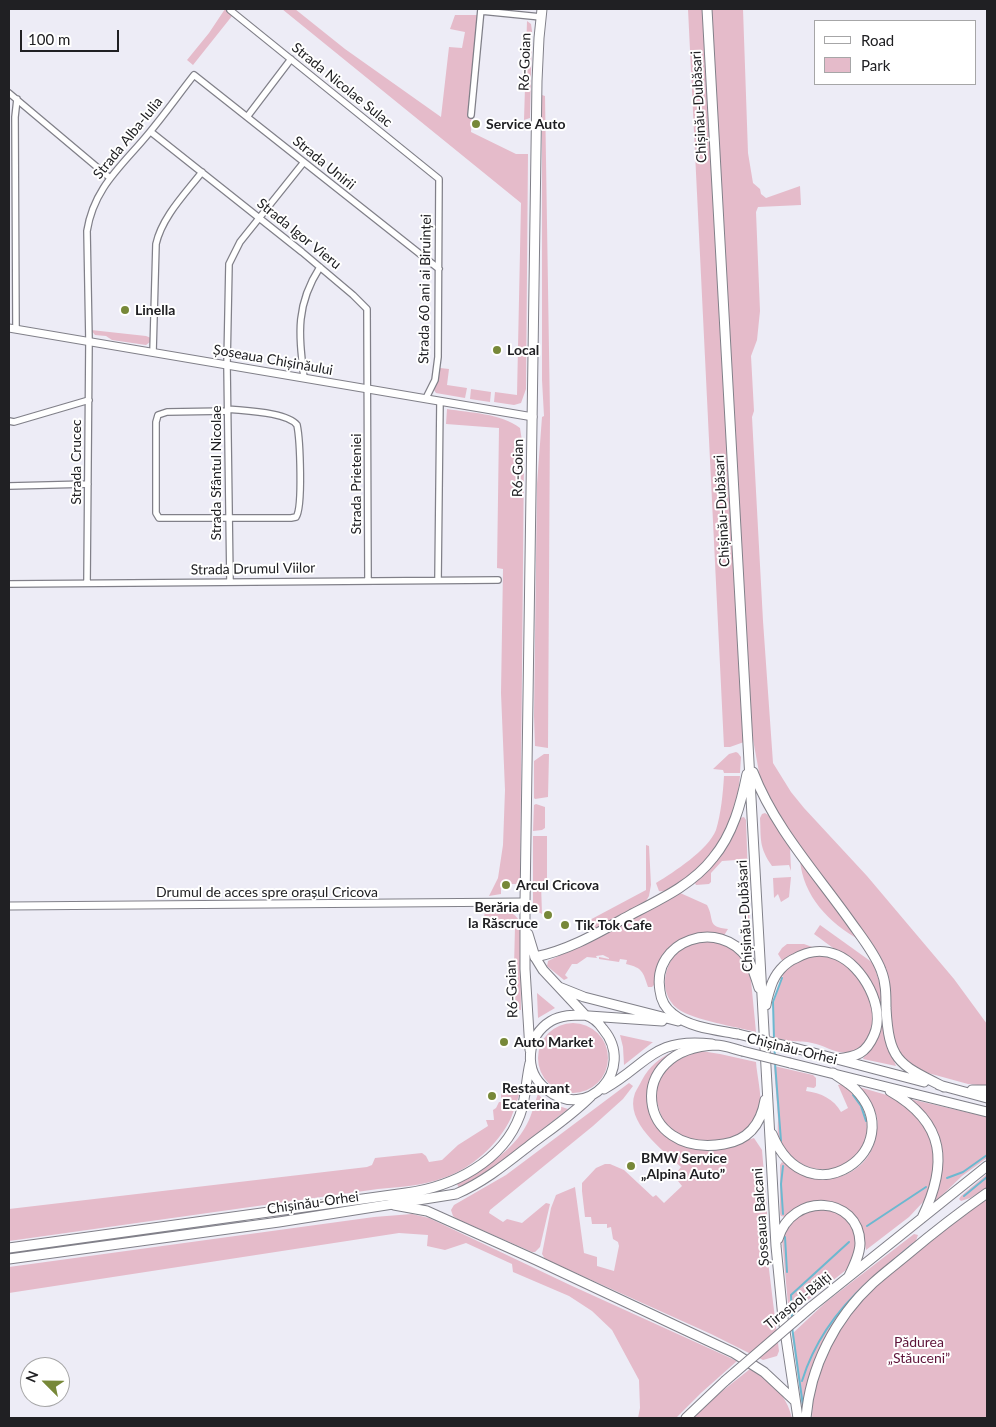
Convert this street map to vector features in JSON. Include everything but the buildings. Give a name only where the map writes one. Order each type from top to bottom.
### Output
[{"type":"main road","name":"Chișinău-Dubăsari","points":[[707,9],[764,1012]]},
{"type":"main road","name":"R6-Goian","points":[[530,1050],[525,978],[525,902],[537,92],[542,13]]},
{"type":"main road","points":[[535,957],[560,951],[598,933],[666,896],[703,870],[721,847],[734,823],[750,762]]},
{"type":"main road","points":[[750,762],[764,798],[776,818],[846,915],[881,970],[886,991],[889,1040],[894,1052],[903,1064],[915,1073],[944,1086]]},
{"type":"main road","name":"R6-Goian","points":[[526,927],[535,957],[547,975],[589,1016]]},
{"type":"main road","points":[[690,1023],[674,1015],[665,1006],[660,994],[659,980],[662,965],[668,956],[689,940],[713,937],[723,939],[739,948],[752,966],[763,997]]},
{"type":"main road","points":[[764,1012],[771,985],[779,971],[789,961],[815,952],[832,953],[844,958],[861,976],[875,1002],[878,1016],[875,1032],[865,1050],[859,1054],[838,1059]]},
{"type":"main road","points":[[559,986],[578,995],[678,1021]]},
{"type":"main road","points":[[589,1016],[602,1027],[615,1052],[610,1075],[599,1091],[591,1096],[570,1099],[551,1093],[536,1078],[530,1062],[530,1050],[540,1031],[552,1021],[565,1016],[589,1016],[608,1003]]},
{"type":"main road","name":"Șoseaua Balcani","points":[[764,1012],[776,1246],[783,1318],[798,1418]]},
{"type":"main road","name":"Chișinău-Orhei","points":[[589,1016],[690,1023],[987,1098]]},
{"type":"main road","name":"Chișinău-Orhei","points":[[599,1091],[652,1054],[666,1047],[691,1042],[718,1045],[790,1062],[987,1112]]},
{"type":"main road","points":[[718,1045],[698,1048],[681,1054],[667,1063],[658,1073],[652,1084],[652,1102],[654,1112],[664,1129],[674,1137],[694,1144],[716,1145],[731,1143],[746,1136],[755,1127],[762,1115],[768,1088]]},
{"type":"main road","name":"Chișinău-Orhei","points":[[9,1248],[406,1194],[441,1185],[482,1164],[505,1142],[517,1123],[523,1105],[530,1062]]},
{"type":"main road","points":[[770,1128],[776,1144],[784,1156],[794,1165],[808,1172],[826,1175],[834,1174],[854,1164],[868,1145],[872,1130],[870,1116],[863,1100],[854,1088],[833,1073]]},
{"type":"main road","points":[[879,1085],[918,1111],[926,1120],[934,1139],[937,1150],[938,1172],[934,1191],[920,1220]]},
{"type":"main road","points":[[959,1090],[987,1090]]},
{"type":"main road","name":"Chișinău-Orhei","points":[[9,1260],[448,1196],[464,1191],[497,1170],[577,1110],[591,1096]]},
{"type":"main road","name":"Tiraspol-Bălți","points":[[686,1418],[725,1381],[811,1307],[987,1166]]},
{"type":"main road","points":[[806,1418],[815,1374],[824,1350],[847,1311],[872,1284],[942,1225],[987,1193]]},
{"type":"main road","points":[[394,1205],[427,1211],[734,1353],[764,1372],[795,1401]]},
{"type":"main road","points":[[776,1246],[783,1226],[796,1212],[814,1206],[835,1208],[852,1219],[860,1239],[858,1255],[848,1278]]},
{"type":"main road","points":[[932,1210],[942,1225]]},
{"type":"street","name":"Strada Nicolae Sulac","points":[[230,10],[439,179]]},
{"type":"street","points":[[471,115],[481,10],[542,13]]},
{"type":"street","points":[[247,117],[291,59]]},
{"type":"street","name":"Strada Unirii","points":[[194,75],[439,269]]},
{"type":"street","name":"Strada Alba-Iulia","points":[[89,341],[87,232],[93,205],[110,178],[151,132],[194,75]]},
{"type":"street","points":[[9,93],[110,178]]},
{"type":"street","points":[[12,328],[15,117],[17,100]]},
{"type":"street","name":"Strada Igor Vieru","points":[[151,132],[320,267],[362,303],[367,309],[369,389]]},
{"type":"street","name":"Strada Sfântul Nicolae","points":[[230,582],[227,364],[229,264],[240,242],[304,162]]},
{"type":"street","points":[[153,352],[156,244],[158,234],[163,224],[202,172]]},
{"type":"street","name":"Strada 60 ani ai Biruinței","points":[[426,398],[437,372],[439,179]]},
{"type":"street","points":[[304,378],[300,340],[302,306],[309,286],[320,267]]},
{"type":"street","name":"Șoseaua Chișinăului","points":[[12,328],[533,417]]},
{"type":"street","name":"Strada Crucec","points":[[87,584],[89,341]]},
{"type":"street","name":"Strada Prieteniei","points":[[368,580],[369,389]]},
{"type":"street","points":[[9,421],[14,422],[88,400]]},
{"type":"street","points":[[438,580],[440,401]]},
{"type":"street","points":[[228,410],[281,416],[296,423],[298,430],[300,508],[296,517],[228,518],[160,518],[156,513],[156,422],[158,415],[167,412],[228,410]]},
{"type":"street","points":[[9,486],[88,484]]},
{"type":"street","name":"Strada Drumul Viilor","points":[[9,584],[498,580]]},
{"type":"street","name":"Drumul de acces spre orașul Cricova","points":[[9,906],[525,902]]},
{"type":"green space","points":[[225,9],[230,9],[228,12],[232,16],[193,65],[187,60],[209,33]]},
{"type":"green space","points":[[282,9],[295,9],[345,49],[441,117],[449,47],[462,48],[465,32],[450,29],[455,15],[478,15],[471,132],[516,154],[528,154],[526,389],[521,403],[514,405],[494,402],[495,392],[517,395],[521,203]]},
{"type":"green space","points":[[688,9],[704,9],[744,742],[730,747],[724,747]]},
{"type":"green space","points":[[711,9],[743,9],[748,153],[753,183],[766,198],[800,186],[801,205],[758,207],[756,212],[760,311],[757,340],[751,356],[754,411],[752,417],[773,763],[791,792],[804,808],[867,876],[954,979],[987,1024],[987,1086],[968,1084],[917,1070],[901,1057],[891,1034],[885,974],[824,880],[776,813],[761,783],[752,734]]},
{"type":"green space","points":[[527,21],[531,24],[532,31],[530,118],[524,120]]},
{"type":"green space","points":[[542,95],[545,96],[550,414],[548,748],[535,746],[534,716],[537,484],[542,417],[544,416],[542,380]]},
{"type":"green space","points":[[91,330],[151,338],[150,342],[146,345],[112,340],[106,336],[95,335]]},
{"type":"green space","points":[[440,368],[449,369],[447,385],[467,388],[465,398],[436,393],[434,390]]},
{"type":"green space","points":[[471,389],[491,392],[490,402],[470,399]]},
{"type":"green space","points":[[447,409],[485,414],[512,423],[520,428],[524,454],[520,884],[510,884],[508,889],[501,889],[501,894],[489,896],[498,878],[503,845],[505,790],[501,693],[503,569],[497,568],[499,428],[446,424]]},
{"type":"green space","points":[[736,752],[741,757],[740,773],[724,773],[723,770],[713,769],[729,754]]},
{"type":"green space","points":[[544,754],[549,754],[548,797],[535,799],[534,761]]},
{"type":"green space","points":[[724,776],[740,776],[735,808],[724,836],[717,848],[707,859],[681,883],[672,889],[659,891],[656,883],[690,860],[712,838],[719,817]]},
{"type":"green space","points":[[534,805],[545,807],[545,828],[533,831]]},
{"type":"green space","points":[[765,813],[790,846],[791,871],[789,865],[772,866],[765,854],[761,838],[760,818]]},
{"type":"green space","points":[[744,817],[746,820],[750,933],[746,933],[743,871],[736,860],[722,861],[711,873],[711,882],[709,884],[696,885],[694,881],[740,818]]},
{"type":"green space","points":[[533,836],[547,836],[547,884],[541,884],[542,914],[533,909]]},
{"type":"green space","points":[[646,845],[649,846],[651,885],[646,901],[592,932],[586,922],[646,890]]},
{"type":"green space","points":[[800,860],[860,940],[828,917],[812,897],[802,873]]},
{"type":"green space","points":[[791,877],[789,897],[781,902],[778,894],[774,898],[773,878]]},
{"type":"green space","points":[[678,892],[707,905],[712,922],[717,927],[728,929],[723,937],[699,934],[677,942],[661,960],[656,971],[656,983],[652,987],[648,987],[639,969],[626,964],[627,960],[620,959],[619,962],[599,959],[599,957],[609,959],[603,955],[596,956],[597,958],[587,957],[577,964],[572,964],[565,975],[568,978],[564,980],[547,966],[548,961],[605,934]]},
{"type":"green space","points":[[485,910],[509,912],[517,917],[520,922],[521,1010],[513,1009],[515,926],[483,926]]},
{"type":"green space","points":[[820,925],[873,963],[880,984],[884,1036],[896,1066],[863,1059],[873,1047],[880,1031],[882,1014],[878,999],[872,986],[851,962],[814,934]]},
{"type":"green space","points":[[695,941],[719,941],[740,954],[750,970],[756,1032],[704,1020],[685,1013],[678,1009],[666,992],[666,972],[675,954],[683,947]]},
{"type":"green space","points":[[787,944],[804,944],[815,948],[795,953],[783,962],[778,954]]},
{"type":"green space","points":[[811,956],[829,956],[844,964],[854,972],[868,993],[872,1005],[872,1029],[867,1040],[854,1050],[844,1053],[810,1042],[788,1041],[774,1037],[774,1002],[783,975],[794,962]]},
{"type":"green space","points":[[537,993],[555,1008],[538,1018]]},
{"type":"green space","points":[[573,1023],[586,1026],[598,1033],[605,1045],[608,1058],[605,1071],[598,1083],[586,1090],[573,1093],[560,1090],[548,1083],[541,1071],[538,1058],[541,1045],[548,1033],[560,1026]]},
{"type":"green space","points":[[620,1035],[653,1042],[624,1065]]},
{"type":"green space","points":[[701,1051],[756,1062],[760,1108],[756,1120],[749,1129],[727,1140],[702,1141],[679,1135],[666,1124],[659,1109],[656,1097],[657,1087],[665,1070],[690,1054]]},
{"type":"green space","points":[[673,1052],[675,1053],[651,1082],[648,1100],[670,1138],[690,1147],[718,1149],[754,1138],[762,1150],[767,1209],[767,1253],[779,1351],[777,1356],[763,1360],[711,1334],[545,1259],[542,1254],[551,1208],[556,1195],[575,1187],[584,1253],[597,1257],[597,1266],[614,1271],[619,1246],[618,1242],[613,1239],[611,1227],[607,1228],[607,1224],[592,1224],[591,1217],[585,1217],[582,1183],[596,1168],[610,1164],[624,1170],[653,1197],[656,1195],[664,1203],[682,1186],[674,1176],[681,1167],[656,1144],[640,1125],[633,1104],[635,1093],[648,1071],[655,1063]]},
{"type":"green space","points":[[774,1066],[813,1075],[816,1078],[816,1086],[814,1088],[807,1087],[806,1091],[826,1097],[841,1112],[848,1108],[838,1085],[842,1084],[853,1093],[864,1113],[867,1131],[863,1146],[854,1158],[842,1166],[827,1169],[812,1168],[797,1161],[785,1148],[778,1134]]},
{"type":"green space","points":[[629,1083],[633,1086],[623,1099],[593,1126],[490,1210],[489,1213],[503,1222],[507,1219],[522,1223],[546,1203],[550,1204],[540,1247],[535,1252],[453,1216],[451,1210],[454,1205],[506,1175]]},
{"type":"green space","points":[[859,1087],[890,1096],[916,1115],[927,1131],[934,1153],[932,1180],[924,1201],[909,1217],[866,1250],[860,1226],[840,1206],[785,1217],[780,1214],[780,1165],[782,1162],[808,1176],[827,1179],[847,1174],[863,1163],[869,1155],[876,1136],[877,1117],[872,1105],[858,1089]]},
{"type":"green space","points":[[501,1089],[515,1089],[520,1092],[511,1118],[499,1138],[483,1155],[464,1169],[435,1181],[411,1186],[378,1189],[9,1241],[9,1209],[367,1167],[372,1165],[375,1158],[422,1153],[429,1162],[442,1160],[458,1145],[488,1126],[486,1120],[494,1120],[493,1110],[501,1102]]},
{"type":"green space","points":[[538,1094],[546,1102],[568,1109],[497,1165],[459,1188],[457,1184],[505,1152],[521,1134],[529,1121]]},
{"type":"green space","points":[[910,1099],[987,1117],[987,1158],[962,1176],[935,1202],[939,1172],[939,1150],[935,1130],[931,1122]]},
{"type":"green space","points":[[987,1174],[987,1188],[970,1198],[961,1201],[959,1199],[961,1196]]},
{"type":"green space","name":"Pădurea „Stăuceni”","points":[[987,1198],[987,1418],[812,1418],[813,1398],[825,1355],[842,1324],[871,1289],[951,1224]]},
{"type":"green space","points":[[810,1210],[831,1211],[844,1218],[855,1234],[856,1253],[846,1270],[789,1315],[782,1239],[794,1219]]},
{"type":"green space","points":[[412,1214],[429,1218],[737,1361],[676,1418],[638,1418],[640,1408],[639,1380],[612,1330],[592,1311],[569,1296],[513,1272],[512,1264],[466,1243],[445,1250],[427,1246],[428,1235],[399,1233],[9,1293],[9,1267],[374,1217]]},
{"type":"green space","points":[[914,1234],[918,1235],[914,1246],[844,1310],[805,1407],[802,1407],[792,1334],[826,1302]]},
{"type":"green space","points":[[750,1369],[777,1389],[786,1402],[792,1418],[693,1418],[716,1396]]},
{"type":"waterway","points":[[774,1039],[773,1002],[782,978]]},
{"type":"waterway","points":[[774,1046],[775,1056]]},
{"type":"waterway","points":[[775,1063],[781,1141]]},
{"type":"waterway","points":[[853,1095],[861,1106],[866,1121]]},
{"type":"waterway","points":[[947,1178],[963,1172],[987,1155]]},
{"type":"waterway","points":[[783,1166],[781,1184],[783,1214]]},
{"type":"waterway","points":[[964,1196],[987,1177]]},
{"type":"waterway","points":[[867,1226],[926,1187]]},
{"type":"waterway","points":[[785,1237],[787,1272]]},
{"type":"waterway","points":[[792,1319],[791,1295],[849,1242]]},
{"type":"waterway","points":[[888,1265],[913,1244]]},
{"type":"waterway","points":[[802,1381],[820,1340],[836,1316],[867,1283]]},
{"type":"waterway","points":[[792,1327],[803,1406]]},
{"type":"place","name":"Service Auto","points":[[476,124]]},
{"type":"place","name":"Linella","points":[[125,310]]},
{"type":"place","name":"Local","points":[[497,350]]},
{"type":"place","name":"Arcul Cricova","points":[[506,885]]},
{"type":"place","name":"Berăria de la Răscruce","points":[[548,915]]},
{"type":"place","name":"Tik Tok Cafe","points":[[565,925]]},
{"type":"place","name":"Auto Market","points":[[504,1042]]},
{"type":"place","name":"Restaurant Ecaterina","points":[[492,1096]]},
{"type":"place","name":"BMW Service „Alpina Auto”","points":[[631,1166]]}]
